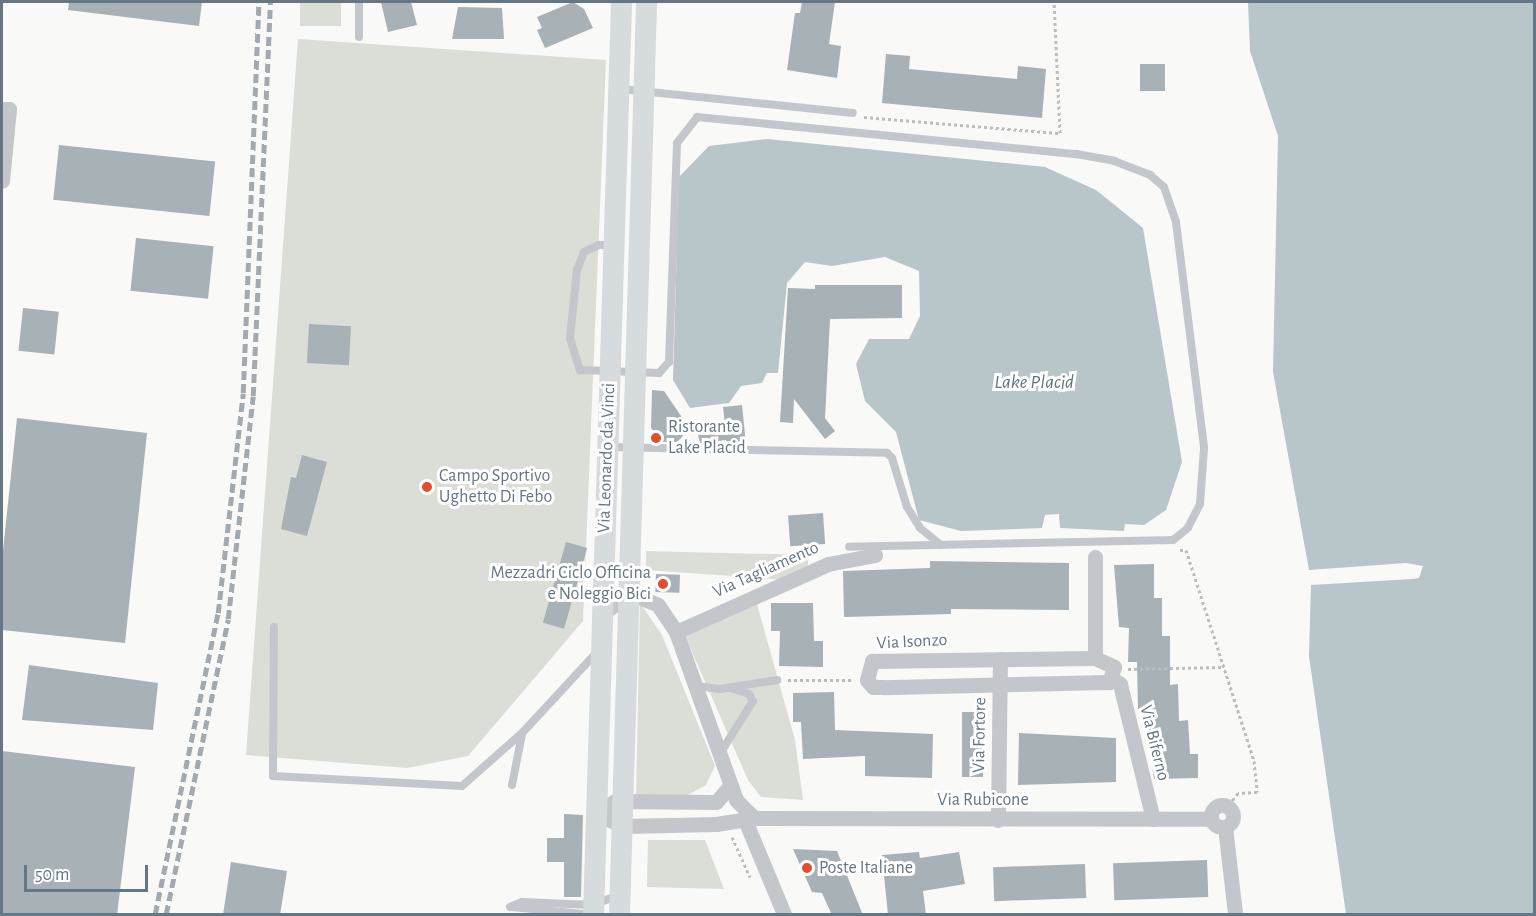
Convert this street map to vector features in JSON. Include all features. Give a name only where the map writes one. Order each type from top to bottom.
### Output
[{"type":"street","name":"Via Leonardo da Vinci","points":[[589,911],[596,813],[621,2]]},
{"type":"street","name":"Via Leonardo da Vinci","points":[[619,915],[637,373],[646,2]]},
{"type":"street","points":[[2,109],[9,109],[2,181]]},
{"type":"street","points":[[613,250],[640,258]]},
{"type":"street","name":"Via Tagliamento","points":[[676,632],[828,564],[875,555]]},
{"type":"street","points":[[867,681],[873,687],[1105,684],[1113,674],[1095,658],[1095,557]]},
{"type":"street","points":[[601,615],[629,593],[658,605],[676,632],[694,686],[728,769],[730,786],[749,819],[784,915]]},
{"type":"street","points":[[600,648],[618,643],[627,658]]},
{"type":"street","name":"Via Isonzo","points":[[867,681],[872,661],[1095,658]]},
{"type":"street","points":[[1000,659],[1000,687]]},
{"type":"street","name":"Via Biferno","points":[[1113,674],[1120,684],[1153,819]]},
{"type":"street","name":"Via Fortore","points":[[998,820],[1000,687]]},
{"type":"street","points":[[707,804],[723,799],[730,786]]},
{"type":"street","name":"Via Rubicone","points":[[749,819],[707,804],[623,801],[608,803],[596,813],[623,826],[749,819],[1153,819],[1218,823]]},
{"type":"street","points":[[1228,806],[1217,806],[1218,823],[1235,915]]},
{"type":"lane","points":[[359,2],[359,37]]},
{"type":"lane","points":[[617,88],[853,113]]},
{"type":"lane","points":[[613,250],[599,245],[584,252],[577,270],[570,338],[580,370],[659,374],[669,362],[674,173],[677,143],[697,117],[1076,154],[1150,176],[1164,187],[1176,222],[1204,448],[1200,504],[1188,528],[1173,540],[849,547]]},
{"type":"lane","points":[[607,447],[887,453],[892,458],[907,507],[920,528],[941,545]]},
{"type":"lane","points":[[274,627],[273,776],[357,782],[462,786],[522,732],[600,648]]},
{"type":"lane","points":[[694,686],[731,688],[777,680]]},
{"type":"lane","points":[[721,752],[753,701],[749,694],[731,688]]},
{"type":"lane","points":[[512,785],[522,732]]},
{"type":"lane","points":[[589,911],[522,902],[509,908],[589,911],[609,903],[620,888]]},
{"type":"path","points":[[853,113],[1060,133],[1054,2]]},
{"type":"path","points":[[1174,550],[1186,550],[1254,761],[1257,792],[1238,793],[1228,806]]},
{"type":"path","points":[[1113,674],[1223,667]]},
{"type":"path","points":[[777,680],[867,681]]},
{"type":"path","points":[[729,829],[752,882]]},
{"type":"shaded area","points":[[300,2],[341,2],[341,26],[300,26]]},
{"type":"shaded area","name":"Campo Sportivo Ughetto Di Febo","points":[[298,39],[606,60],[583,621],[468,756],[407,768],[246,755]]},
{"type":"shaded area","points":[[646,551],[808,555],[808,569],[787,580],[646,570]]},
{"type":"shaded area","points":[[640,603],[662,635],[715,766],[706,785],[684,797],[636,797]]},
{"type":"shaded area","points":[[757,604],[795,740],[803,800],[761,797],[748,780],[685,636]]},
{"type":"shaded area","points":[[648,840],[705,840],[724,889],[647,887]]},
{"type":"water","points":[[1248,2],[1534,2],[1534,914],[1346,914],[1309,656],[1311,585],[1419,578],[1423,566],[1406,563],[1309,570],[1273,372],[1278,136],[1250,51]]},
{"type":"water","name":"Lake Placid","points":[[767,139],[1045,167],[1096,190],[1143,228],[1182,462],[1166,510],[1144,525],[1125,524],[1124,531],[1060,528],[1059,514],[1045,515],[1042,528],[961,531],[919,520],[896,432],[865,401],[856,364],[869,339],[909,339],[920,316],[919,271],[885,257],[832,266],[805,262],[787,283],[778,373],[767,373],[762,383],[741,386],[729,403],[690,408],[673,380],[679,177],[709,146]]},
{"type":"building","points":[[69,2],[202,2],[199,26],[68,10]]},
{"type":"building","points":[[381,2],[411,2],[417,25],[388,32]]},
{"type":"building","points":[[573,2],[584,9],[593,28],[545,48],[537,30],[542,28],[537,17]]},
{"type":"building","points":[[802,2],[835,2],[829,44],[841,46],[837,78],[787,70],[795,13],[800,13]]},
{"type":"building","points":[[458,7],[502,8],[504,39],[452,39]]},
{"type":"building","points":[[886,54],[910,56],[909,69],[1017,79],[1018,66],[1046,69],[1042,118],[882,103]]},
{"type":"building","points":[[1140,64],[1165,64],[1165,91],[1140,91]]},
{"type":"building","points":[[59,145],[215,161],[209,216],[53,200]]},
{"type":"building","points":[[136,238],[214,246],[208,299],[130,291]]},
{"type":"building","points":[[815,285],[902,285],[902,318],[830,319],[825,418],[835,431],[825,439],[794,399],[793,423],[780,422],[788,288],[815,289]]},
{"type":"building","points":[[23,308],[59,312],[54,355],[19,351]]},
{"type":"building","points":[[309,324],[351,326],[349,365],[307,363]]},
{"type":"building","points":[[652,390],[664,391],[681,416],[683,436],[677,442],[663,442],[651,428]]},
{"type":"building","points":[[742,405],[746,444],[727,444],[726,440],[700,443],[697,431],[725,425],[723,407]]},
{"type":"building","points":[[17,418],[147,433],[125,643],[2,630],[2,560]]},
{"type":"building","points":[[302,455],[327,462],[307,536],[281,529],[291,477],[296,478]]},
{"type":"building","points":[[823,513],[825,544],[790,546],[788,515]]},
{"type":"building","points":[[566,542],[587,548],[564,629],[543,623]]},
{"type":"building","points":[[930,561],[1069,563],[1069,610],[951,609],[951,614],[844,617],[843,571],[930,568]]},
{"type":"building","points":[[1154,564],[1154,598],[1162,598],[1162,636],[1170,636],[1170,685],[1178,684],[1179,721],[1188,720],[1190,754],[1198,754],[1198,778],[1154,779],[1145,710],[1138,711],[1137,662],[1128,662],[1129,628],[1119,627],[1114,565]]},
{"type":"building","points":[[656,574],[680,575],[679,593],[655,592]]},
{"type":"building","points":[[771,603],[813,603],[814,641],[823,641],[823,667],[779,666],[780,631],[771,631]]},
{"type":"building","points":[[29,665],[158,683],[153,730],[22,720]]},
{"type":"building","points":[[834,692],[835,730],[933,734],[932,778],[865,776],[865,756],[803,759],[801,722],[793,722],[793,693]]},
{"type":"building","points":[[962,712],[983,712],[983,777],[962,777]]},
{"type":"building","points":[[1019,733],[1116,738],[1116,782],[1018,785]]},
{"type":"building","points":[[2,751],[135,767],[117,915],[2,915]]},
{"type":"building","points":[[564,814],[583,815],[581,897],[564,897],[564,862],[547,862],[547,838],[564,838]]},
{"type":"building","points":[[793,849],[837,851],[863,915],[832,915],[822,893],[812,892]]},
{"type":"building","points":[[919,852],[920,858],[959,852],[965,884],[923,891],[926,915],[888,915],[882,855]]},
{"type":"building","points":[[1207,860],[1208,897],[1114,900],[1113,863]]},
{"type":"building","points":[[231,862],[287,871],[280,915],[223,915]]},
{"type":"building","points":[[1085,864],[1086,898],[994,901],[993,867]]},
{"type":"railway","points":[[155,914],[218,613],[243,393],[259,2]]},
{"type":"railway","points":[[166,914],[228,619],[253,396],[270,2]]},
{"type":"place","name":"Ristorante Lake Placid","points":[[656,438]]},
{"type":"place","name":"Campo Sportivo Ughetto Di Febo","points":[[427,487]]},
{"type":"place","name":"Mezzadri Ciclo Officina e Noleggio Bici","points":[[663,584]]},
{"type":"place","name":"Poste Italiane","points":[[807,868]]}]
